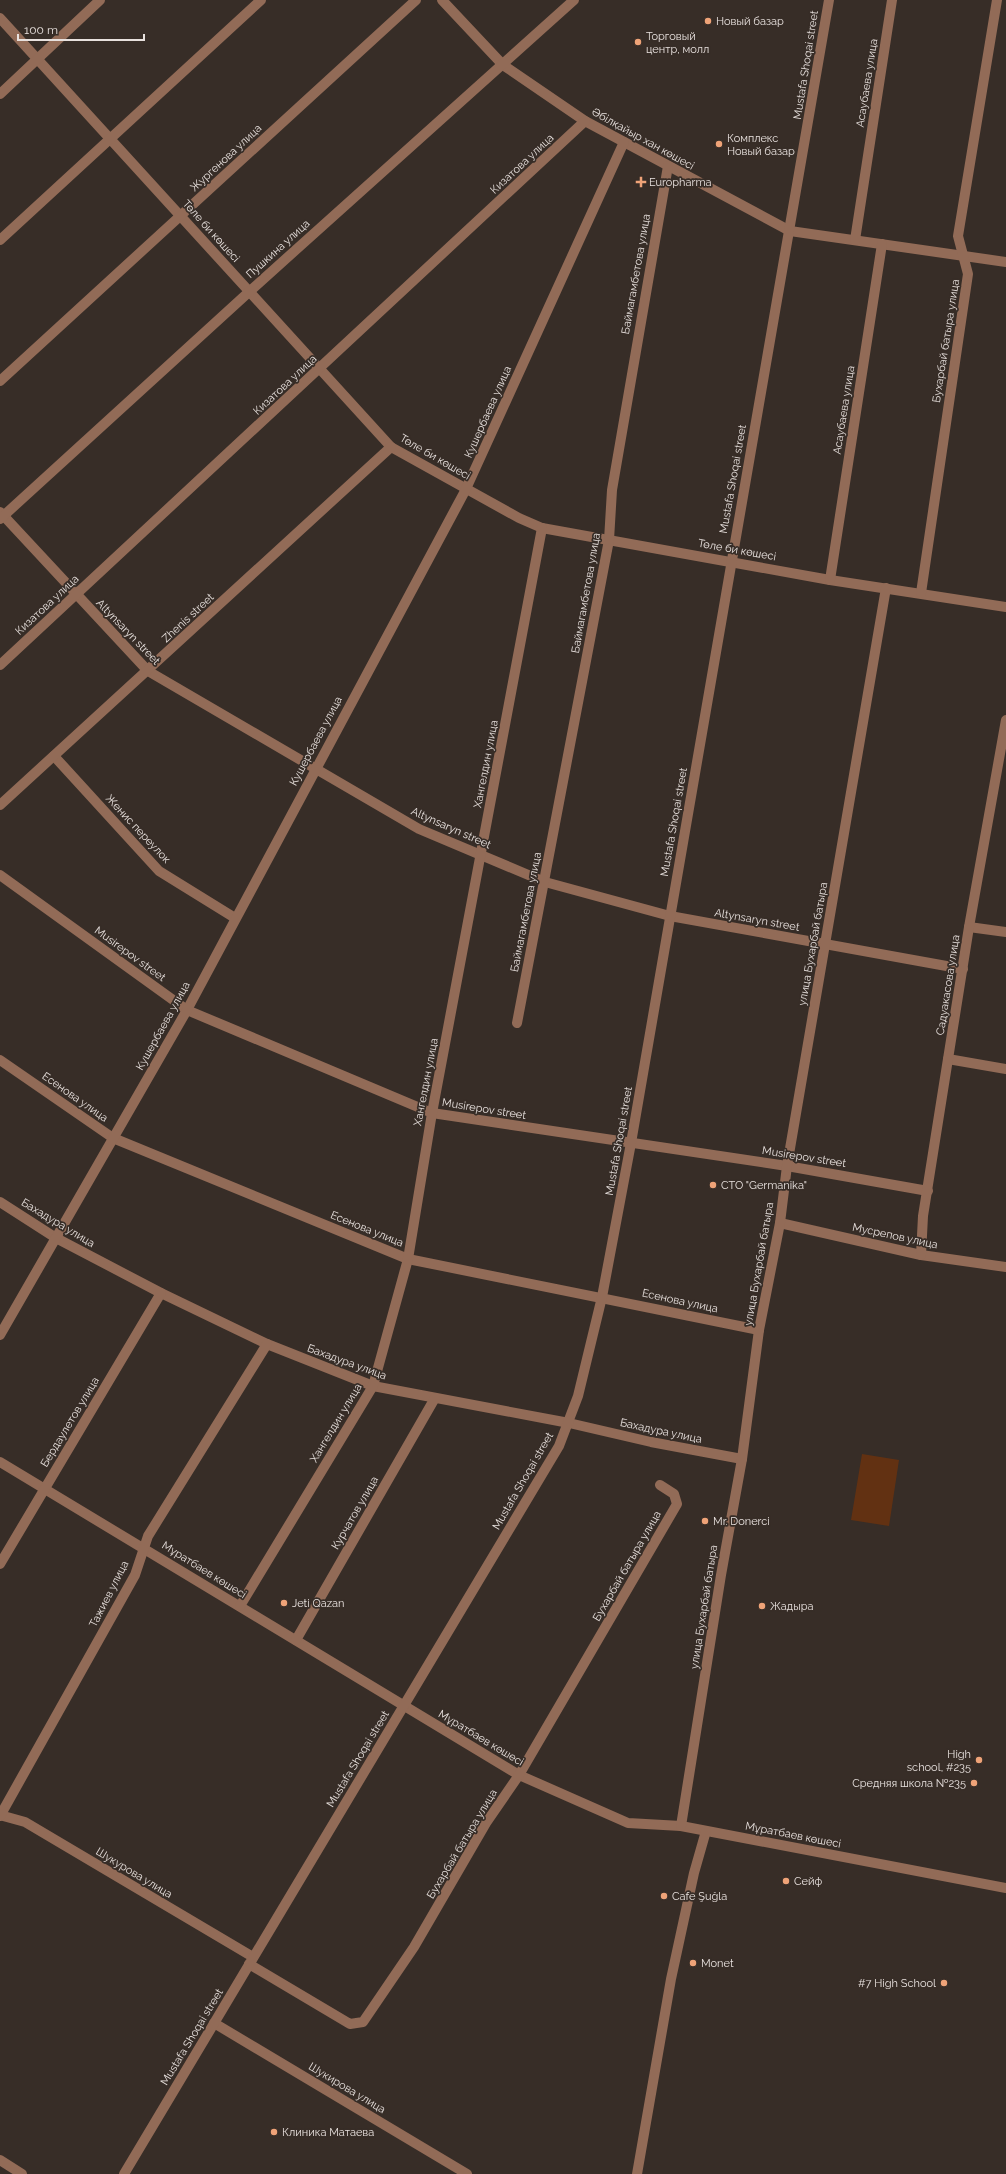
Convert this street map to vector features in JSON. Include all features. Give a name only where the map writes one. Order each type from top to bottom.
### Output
[{"type":"street","points":[[0,94],[100,0]]},
{"type":"street","points":[[0,240],[262,0]]},
{"type":"street","name":"Жургенова улица","points":[[0,381],[416,0]]},
{"type":"street","name":"Әбілқайыр хан көшесі","points":[[442,0],[503,65],[585,121],[790,231],[1006,262]]},
{"type":"street","name":"Пушкина улица","points":[[1,516],[574,0]]},
{"type":"street","name":"Mustafa Shoqai street","points":[[124,2174],[559,1446],[578,1396],[602,1297],[631,1144],[730,562],[790,231],[829,0]]},
{"type":"street","name":"Асаубаева улица","points":[[855,240],[892,0]]},
{"type":"street","name":"Бухарбай батыра улица","points":[[920,593],[968,274],[958,236],[997,0]]},
{"type":"street","name":"Төле би көшесі","points":[[0,18],[391,446],[466,489],[542,528],[830,580],[1006,607]]},
{"type":"street","name":"Кизатова улица","points":[[0,665],[585,121]]},
{"type":"street","name":"Кушербаева улица","points":[[0,1335],[187,1010],[315,768],[466,489],[624,142]]},
{"type":"street","name":"Баймагамбетова улица","points":[[517,1023],[609,540],[612,490],[668,166]]},
{"type":"street","name":"Асаубаева улица","points":[[830,580],[882,244]]},
{"type":"street","name":"Zhenis street","points":[[0,805],[148,672],[391,446]]},
{"type":"street","name":"Altynsaryn street","points":[[1,516],[148,672],[419,829],[545,882],[670,916],[962,969]]},
{"type":"street","name":"Хангелдин улица","points":[[240,1606],[373,1386],[408,1259],[432,1113],[542,528]]},
{"type":"street","name":"улица Бухарбай батыра","points":[[681,1826],[720,1575],[742,1459],[759,1330],[780,1223],[787,1166],[886,588]]},
{"type":"street","name":"Садуакасова улица","points":[[921,1255],[928,1191],[962,969],[1006,720]]},
{"type":"street","name":"Женис переулок","points":[[54,756],[159,871],[235,918]]},
{"type":"street","name":"Musirepov street","points":[[0,875],[187,1010],[432,1113],[631,1144],[787,1166],[928,1191]]},
{"type":"street","points":[[969,927],[1006,932]]},
{"type":"street","points":[[948,1059],[1006,1069]]},
{"type":"street","name":"Есенова улица","points":[[0,1060],[113,1138],[408,1259],[602,1297],[759,1330]]},
{"type":"street","name":"Бахадура улица","points":[[0,1202],[56,1238],[161,1292],[267,1344],[373,1386],[569,1423],[651,1442],[742,1459]]},
{"type":"street","name":"Мусрепов улица","points":[[780,1223],[921,1255],[1006,1267]]},
{"type":"street","name":"Бердаулетов улица","points":[[0,1564],[161,1292]]},
{"type":"street","name":"Тажиев улица","points":[[0,1816],[135,1575],[148,1536],[267,1344]]},
{"type":"street","name":"Курчатов улица","points":[[296,1640],[435,1398]]},
{"type":"street","name":"Мұратбаев көшесі","points":[[0,1462],[144,1547],[403,1706],[519,1775],[628,1823],[681,1826],[1006,1888]]},
{"type":"street","name":"Бухарбай батыра улица","points":[[251,1960],[350,2024],[363,2022],[414,1947],[486,1823],[519,1775],[677,1504],[674,1494],[660,1485]]},
{"type":"street","name":"Шукурова улица","points":[[0,1816],[25,1822],[251,1960]]},
{"type":"street","points":[[637,2174],[671,1979],[694,1873],[706,1831]]},
{"type":"street","name":"Шукирова улица","points":[[214,2023],[467,2174]]},
{"type":"street","points":[[0,2160],[22,2174]]},
{"type":"shaded area","points":[[862,1454],[899,1460],[889,1526],[851,1520]]},
{"type":"place","name":"Новый базар","points":[[708,21]]},
{"type":"place","name":"Торговый центр, молл","points":[[638,42]]},
{"type":"place","name":"Комплекс Новый базар","points":[[719,144]]},
{"type":"place","name":"Europharma","points":[[641,182]]},
{"type":"place","name":"СТО \"Germanika\"","points":[[713,1185]]},
{"type":"place","name":"Mr. Donerci","points":[[705,1521]]},
{"type":"place","name":"Jeti Qazan","points":[[284,1603]]},
{"type":"place","name":"Жадыра","points":[[762,1606]]},
{"type":"place","name":"High school, #235","points":[[979,1760]]},
{"type":"place","name":"Средняя школа №235","points":[[974,1783]]},
{"type":"place","name":"Сейф","points":[[786,1881]]},
{"type":"place","name":"Cafe Şuğla","points":[[664,1896]]},
{"type":"place","name":"Monet","points":[[693,1963]]},
{"type":"place","name":"#7 High School","points":[[944,1983]]},
{"type":"place","name":"Клиника Матаева","points":[[274,2132]]}]
